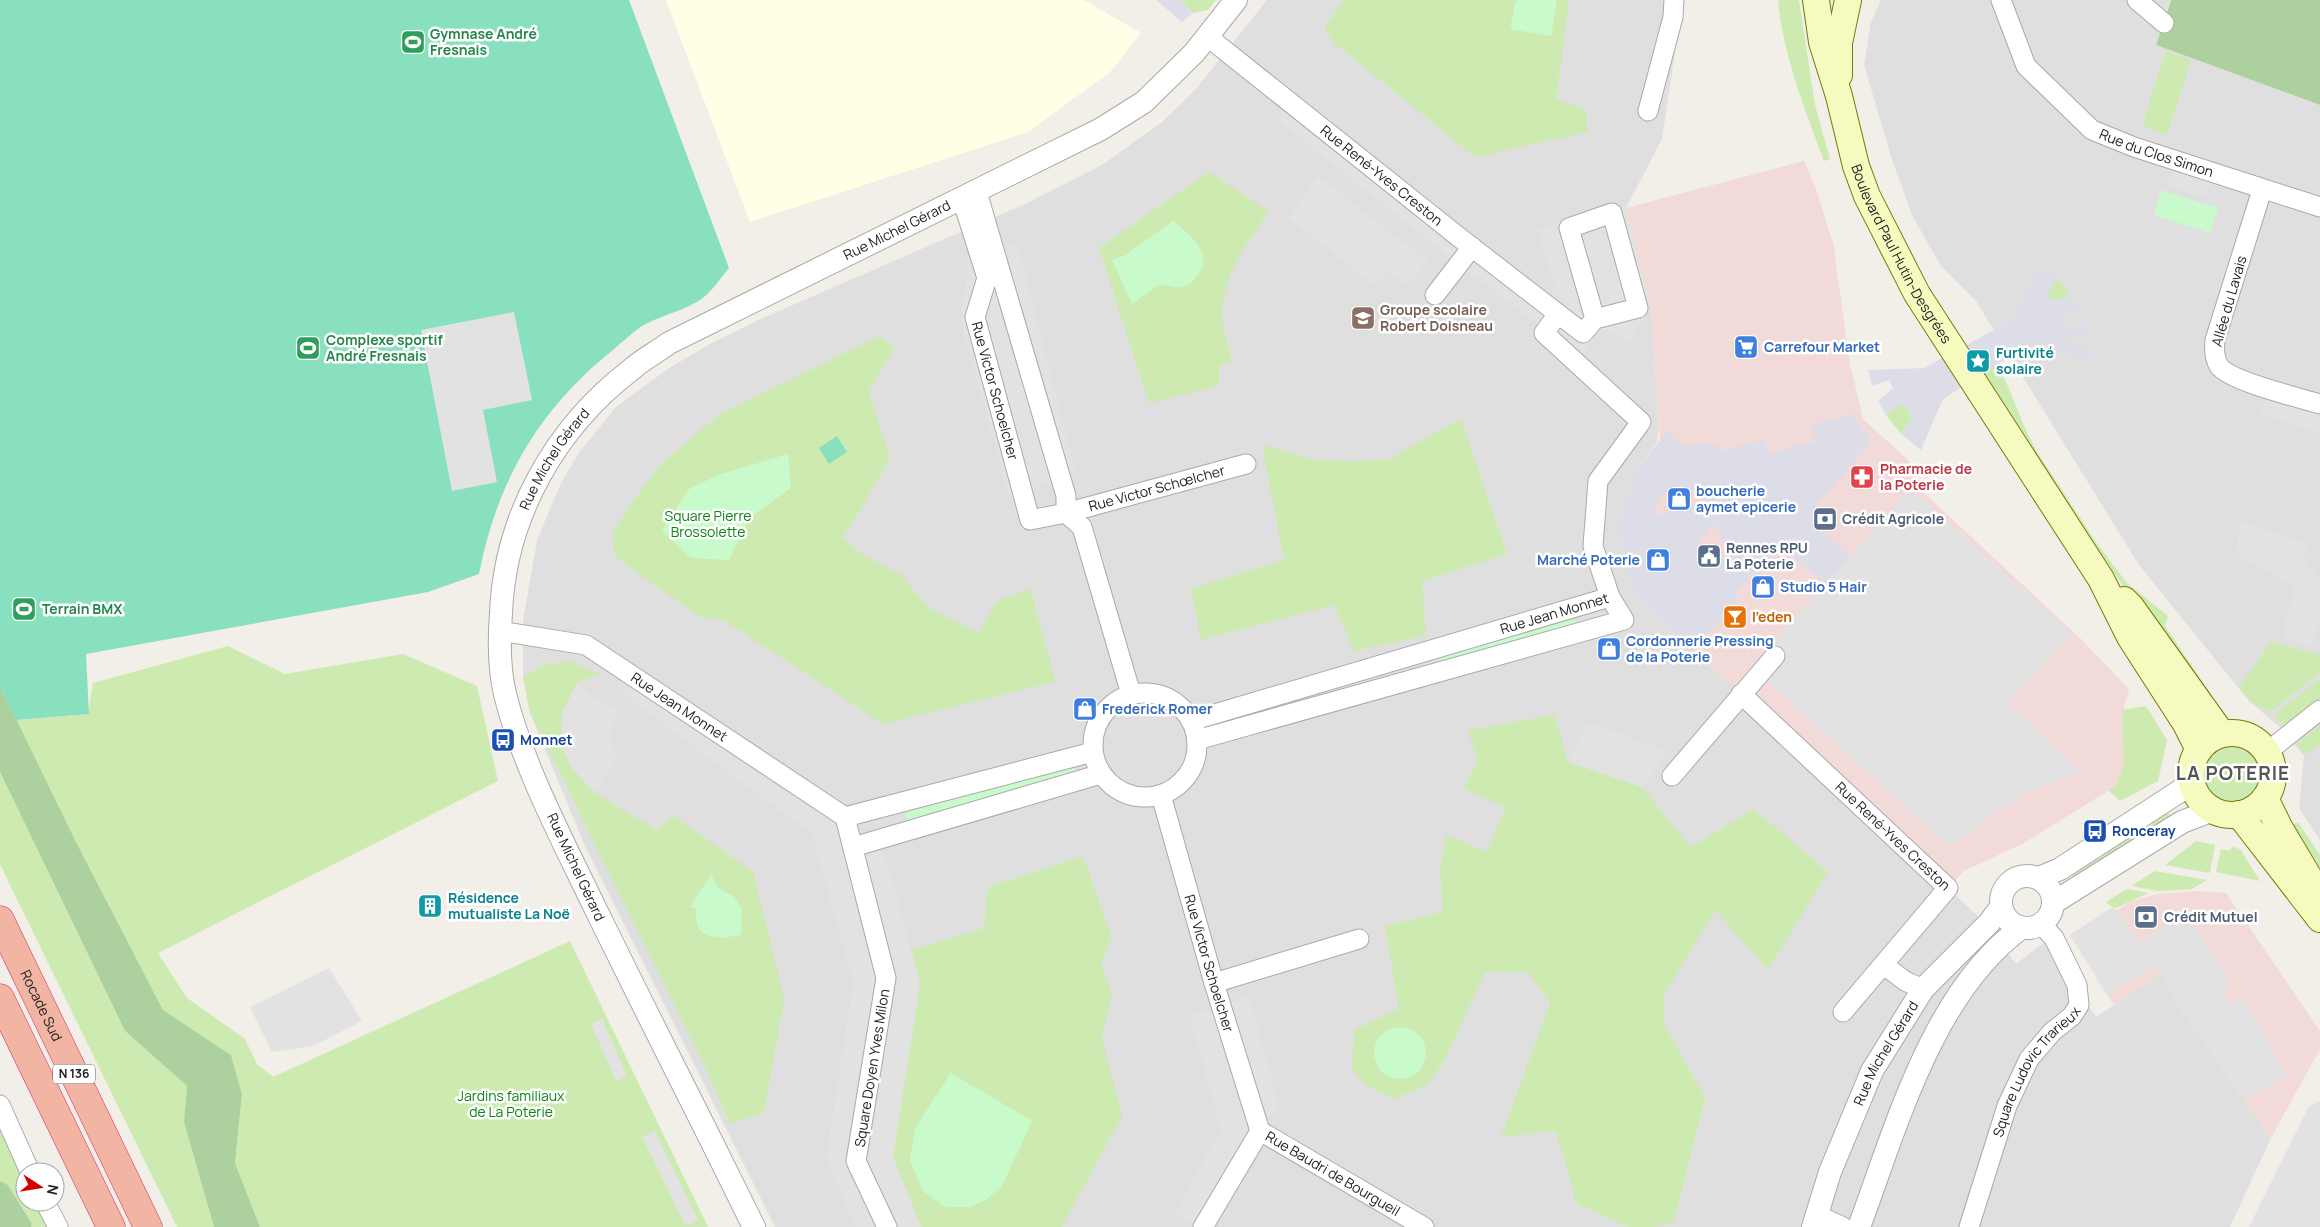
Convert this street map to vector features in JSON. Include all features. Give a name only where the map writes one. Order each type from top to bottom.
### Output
[{"type":"highway","name":"Rocade Sud","points":[[0,920],[148,1227]]},
{"type":"highway","name":"N 136","points":[[0,998],[111,1227]]},
{"type":"main road","name":"Boulevard Paul Hutin-Desgrées","points":[[1816,0],[1822,42],[1839,96],[1856,166],[1867,196],[1917,294],[2101,578],[2130,637],[2186,724],[2199,750]]},
{"type":"main road","name":"Boulevard Paul Hutin-Desgrées","points":[[1839,96],[1839,43],[1848,0]]},
{"type":"main road","name":"Boulevard Paul Hutin-Desgrées","points":[[2101,578],[2131,607],[2222,734]]},
{"type":"main road","points":[[2237,733],[2251,738],[2267,752],[2273,770],[2272,780],[2265,798],[2258,805],[2239,814],[2226,814],[2213,810],[2199,797],[2192,780],[2193,764],[2199,750],[2206,743],[2222,734],[2237,733]]},
{"type":"main road","points":[[2265,798],[2320,896]]},
{"type":"main road","points":[[2239,814],[2320,919]]},
{"type":"street","name":"Rue Michel Gérard","points":[[754,1227],[604,924],[528,764],[515,729],[504,691],[500,631],[502,593],[507,560],[523,509],[542,468],[565,434],[597,399],[632,368],[669,344],[1100,130],[1144,102],[1208,36],[1236,0]]},
{"type":"street","points":[[1648,111],[1673,16],[1674,0]]},
{"type":"street","name":"Rue du Clos Simon","points":[[2001,0],[2026,66],[2092,130],[2134,147],[2262,190],[2320,207]]},
{"type":"street","points":[[2137,0],[2164,23]]},
{"type":"street","name":"Rue René-Yves Creston","points":[[1208,36],[1583,333],[1595,319],[1638,308],[1612,213],[1569,228],[1595,319]]},
{"type":"street","name":"Allée du Lavais","points":[[2262,190],[2215,340],[2214,352],[2220,367],[2235,378],[2320,404]]},
{"type":"street","points":[[969,195],[1066,496],[1066,512],[1082,526],[1131,694]]},
{"type":"street","name":"Rue Victor Schoelcher","points":[[969,195],[987,278],[975,317],[1030,520],[1066,512]]},
{"type":"street","points":[[1435,295],[1472,247]]},
{"type":"street","points":[[1558,314],[1544,333],[1641,422],[1598,481],[1593,546],[1610,597]]},
{"type":"street","name":"Rue Victor Schœlcher","points":[[1066,512],[1246,464]]},
{"type":"street","name":"Rue Jean Monnet","points":[[1191,720],[1610,597],[1624,620],[1197,740]]},
{"type":"street","name":"Rue Jean Monnet","points":[[500,631],[586,645],[845,817]]},
{"type":"street","points":[[1672,776],[1775,656]]},
{"type":"street","points":[[1131,694],[1156,694],[1173,701],[1191,720],[1197,740],[1193,765],[1180,783],[1161,795],[1141,797],[1119,790],[1101,774],[1093,752],[1094,730],[1102,714],[1109,707],[1131,694]]},
{"type":"street","name":"Rue René-Yves Creston","points":[[1742,694],[1948,888],[1843,1012]]},
{"type":"street","points":[[2267,752],[2320,710]]},
{"type":"street","points":[[1093,752],[845,817],[853,847],[1101,774]]},
{"type":"street","name":"Rue Michel Gérard","points":[[1815,1221],[1830,1172],[1872,1071],[1923,989],[1989,923],[2001,907],[2001,894],[2009,882],[2025,875],[2039,878],[2060,869],[2180,792],[2192,780]]},
{"type":"street","name":"Rue Victor Schoelcher","points":[[1161,795],[1214,984],[1260,1131]]},
{"type":"street","points":[[2053,903],[2182,822],[2213,810]]},
{"type":"street","name":"Square Doyen Yves Milon","points":[[853,847],[886,978],[856,1161],[887,1227]]},
{"type":"street","points":[[1859,1227],[1924,1055],[1973,973],[2004,940],[2048,918],[2053,903],[2050,888],[2039,878]]},
{"type":"street","points":[[2001,907],[2008,920],[2031,926]]},
{"type":"street","name":"Square Ludovic Trarieux","points":[[1969,1227],[2007,1106],[2029,1059],[2052,1032],[2072,1016],[2079,1006],[2077,985],[2054,938],[2031,926]]},
{"type":"street","points":[[1214,984],[1359,939]]},
{"type":"street","points":[[1884,965],[1905,981],[1923,989]]},
{"type":"street","points":[[0,1105],[26,1162]]},
{"type":"street","name":"Rue Baudri de Bourgueil","points":[[1203,1227],[1260,1131],[1424,1227]]},
{"type":"street","points":[[50,1212],[58,1227]]},
{"type":"street","points":[[1815,1221],[1843,1227]]},
{"type":"shaded area","points":[[666,0],[1084,0],[1141,33],[1110,72],[1028,132],[750,222]]},
{"type":"shaded area","points":[[1156,0],[1180,0],[1193,13],[1182,22]]},
{"type":"shaded area","points":[[1267,0],[1683,0],[1662,139],[1626,208],[1651,307],[1659,427],[1657,442],[1632,477],[1631,589],[1692,652],[1741,694],[1980,918],[2016,964],[2045,942],[2096,1017],[2161,974],[2180,1008],[2271,1138],[2230,1227],[775,1227],[585,846],[530,713],[523,677],[523,621],[537,540],[561,483],[580,451],[616,407],[669,368],[712,343],[765,317],[1025,204],[1102,165],[1162,122],[1196,89]]},
{"type":"shaded area","points":[[1881,0],[2170,0],[2156,45],[2320,105],[2320,840],[2299,808],[2304,756],[2282,729],[2249,701],[2139,565],[1976,301],[1941,266],[1913,217],[1893,163],[1864,65],[1871,22]]},
{"type":"shaded area","points":[[1298,95],[1548,295],[1555,288],[1538,229],[1626,208],[1651,307],[1630,343],[1601,328],[1580,357],[1462,267],[1278,120]]},
{"type":"shaded area","points":[[1804,161],[1815,186],[1833,243],[1850,364],[1863,419],[1908,460],[1923,492],[2081,639],[2129,689],[2121,718],[2124,721],[2124,761],[2116,786],[2024,843],[1964,871],[1948,888],[1741,694],[1692,652],[1631,589],[1618,530],[1632,477],[1660,440],[1651,307],[1626,208]]},
{"type":"shaded area","points":[[2172,169],[2210,182],[2205,197],[2167,186]]},
{"type":"shaded area","points":[[1317,176],[1428,261],[1407,287],[1387,271],[1374,285],[1288,218]]},
{"type":"shaded area","points":[[1018,243],[1075,473],[1009,497],[960,319],[970,256]]},
{"type":"shaded area","points":[[2038,265],[2056,279],[2047,296],[2055,301],[2069,295],[2080,312],[2061,314],[2065,327],[2083,322],[2087,338],[2068,334],[2069,346],[2088,347],[2091,360],[2030,344],[1943,399],[1921,450],[1901,434],[1913,418],[1902,404],[1886,415],[1878,401],[1893,388],[1889,380],[1872,386],[1868,370],[1924,368],[2016,318]]},
{"type":"shaded area","points":[[514,312],[532,400],[483,410],[497,482],[452,491],[421,330]]},
{"type":"shaded area","points":[[2265,396],[2320,413],[2320,433],[2260,415]]},
{"type":"shaded area","points":[[1852,414],[1872,442],[1851,465],[1847,466],[1847,470],[1819,501],[1815,502],[1817,529],[1819,528],[1850,556],[1825,584],[1795,559],[1795,554],[1767,554],[1768,558],[1736,590],[1736,603],[1692,652],[1631,589],[1618,530],[1632,477],[1667,431],[1685,447],[1709,442],[1725,451],[1764,439],[1769,454],[1815,441],[1811,425]],"holes":[[[1675,486],[1692,490],[1702,502],[1655,516],[1656,502],[1667,490]],[[1713,524],[1721,531],[1717,536],[1729,546],[1710,567],[1698,556],[1705,550],[1698,542]]]},
{"type":"shaded area","points":[[1910,488],[2073,634],[2007,703],[2081,771],[2031,791],[1988,818],[1965,837],[1948,846],[1752,667]]},
{"type":"shaded area","points":[[2242,521],[2307,544],[2303,559],[2320,577],[2320,617],[2311,646],[2282,637],[2295,587],[2235,554]]},
{"type":"shaded area","points":[[633,670],[843,812],[861,856],[884,850],[920,983],[893,1157],[921,1227],[856,1227],[826,1160],[853,982],[812,834],[622,693]]},
{"type":"shaded area","points":[[577,683],[595,698],[619,711],[608,736],[617,758],[595,793],[571,767],[561,745],[562,712]]},
{"type":"shaded area","points":[[1588,723],[1669,751],[1642,787],[1568,762]]},
{"type":"shaded area","points":[[2197,891],[2226,893],[2320,1031],[2320,1049],[2271,1138],[2180,1008],[2161,974],[2114,1005],[2070,935],[2111,908],[2117,910],[2130,902],[2157,894]]},
{"type":"shaded area","points":[[2111,908],[2121,915],[2139,942],[2185,912],[2232,984],[2224,988],[2226,992],[2224,994],[2231,1006],[2238,1002],[2236,999],[2240,996],[2287,1076],[2245,1099],[2180,1008],[2156,966],[2107,995],[2070,935]]},
{"type":"shaded area","points":[[329,968],[362,1021],[313,1046],[272,1052],[250,1007]]},
{"type":"shaded area","points":[[1250,996],[1279,1107],[1252,1130],[1197,1227],[1174,1214],[1221,1130],[1190,1016]]},
{"type":"shaded area","points":[[602,1019],[627,1076],[616,1081],[591,1024]]},
{"type":"shaded area","points":[[2320,1101],[2320,1227],[2249,1227],[2309,1106]]},
{"type":"shaded area","points":[[655,1131],[698,1220],[686,1226],[642,1137]]},
{"type":"green space","name":"Complexe sportif André Fresnais","points":[[0,0],[629,0],[729,268],[711,290],[698,302],[642,326],[587,373],[563,397],[525,449],[510,478],[497,508],[479,574],[428,592],[86,654],[89,714],[16,720],[0,686]]},
{"type":"green space","points":[[1180,0],[1216,0],[1208,10],[1193,13]]},
{"type":"green space","points":[[1344,0],[1569,0],[1556,99],[1585,110],[1588,132],[1475,157],[1333,42],[1325,27]]},
{"type":"green space","points":[[1517,0],[1557,0],[1551,36],[1510,29]]},
{"type":"green space","points":[[1778,0],[1799,0],[1815,105],[1830,159],[1824,161],[1802,102],[1790,62]]},
{"type":"green space","points":[[2171,0],[2320,0],[2320,105],[2156,45]]},
{"type":"green space","points":[[2166,51],[2191,60],[2167,135],[2142,126]]},
{"type":"green space","points":[[1209,172],[1269,212],[1242,251],[1229,278],[1225,292],[1223,324],[1232,361],[1219,366],[1219,386],[1149,403],[1099,248]]},
{"type":"green space","points":[[2161,190],[2218,208],[2210,233],[2154,215]]},
{"type":"green space","points":[[1173,221],[1193,238],[1202,251],[1202,267],[1198,275],[1186,285],[1173,287],[1159,285],[1132,304],[1112,260],[1124,256]]},
{"type":"green space","points":[[2056,279],[2064,286],[2069,295],[2055,301],[2047,296]]},
{"type":"green space","points":[[879,336],[895,347],[869,391],[890,459],[843,539],[864,555],[901,575],[929,608],[979,633],[997,601],[1031,589],[1055,682],[883,724],[725,621],[700,617],[615,557],[612,535],[629,506],[661,464],[719,415]]},
{"type":"green space","points":[[1994,363],[2006,382],[2037,452],[2098,545],[2127,583],[2168,616],[2165,626],[2209,691],[2210,696],[2125,589],[2017,430],[1982,369]]},
{"type":"green space","points":[[1902,403],[1913,418],[1901,434],[1886,415]]},
{"type":"green space","points":[[1461,419],[1507,554],[1422,581],[1426,636],[1354,651],[1334,605],[1201,640],[1191,589],[1284,560],[1262,445],[1310,459],[1354,462],[1389,459]]},
{"type":"green space","points":[[837,436],[847,452],[829,464],[819,448]]},
{"type":"green space","name":"Square Pierre Brossolette","points":[[788,454],[791,488],[749,518],[729,560],[691,558],[662,531],[689,489],[718,475]]},
{"type":"green space","points":[[1573,612],[1578,632],[1441,671],[1436,651]]},
{"type":"green space","points":[[2271,642],[2320,655],[2320,672],[2272,711],[2261,708],[2253,703],[2239,687]]},
{"type":"green space","name":"Jardins familiaux de La Poterie","points":[[228,646],[285,674],[403,654],[477,686],[498,781],[158,953],[187,998],[245,1039],[257,1064],[273,1077],[570,941],[708,1227],[260,1227],[235,1163],[242,1094],[231,1055],[163,1010],[75,840],[16,720],[88,714],[93,683]]},
{"type":"green space","points":[[569,661],[601,674],[577,683],[571,767],[595,793],[656,830],[674,816],[753,872],[784,999],[764,1113],[730,1124],[703,1063],[530,713],[523,677],[543,665]]},
{"type":"green space","points":[[2320,679],[2320,698],[2284,726],[2273,715]]},
{"type":"green space","points":[[0,686],[75,840],[163,1010],[231,1055],[242,1094],[235,1163],[260,1227],[214,1227],[184,1122],[187,1086],[125,1031],[0,772]]},
{"type":"green space","points":[[2146,706],[2167,740],[2158,781],[2120,801],[2108,790],[2116,786],[2124,761],[2122,710]]},
{"type":"green space","points":[[1554,715],[1568,762],[1642,787],[1690,847],[1754,809],[1828,872],[1768,970],[1715,910],[1664,995],[1664,1024],[1705,1098],[1674,1222],[1653,1227],[1629,1227],[1577,1204],[1556,1131],[1501,1137],[1550,1003],[1529,973],[1485,972],[1446,1058],[1427,1085],[1394,1099],[1366,1086],[1352,1069],[1354,1030],[1399,1008],[1385,926],[1443,912],[1440,871],[1446,835],[1486,852],[1506,808],[1464,788],[1477,761],[1468,730]]},
{"type":"green space","points":[[2320,726],[2320,744],[2305,755],[2297,744]]},
{"type":"green space","points":[[2232,744],[2249,749],[2257,757],[2262,774],[2257,791],[2249,799],[2232,804],[2215,799],[2207,791],[2202,774],[2207,757],[2215,749]]},
{"type":"green space","points":[[1072,754],[1077,776],[909,824],[902,801]]},
{"type":"green space","points":[[0,772],[125,1031],[187,1086],[184,1122],[214,1227],[177,1227],[0,864]]},
{"type":"green space","points":[[2166,809],[2174,822],[2077,882],[2069,870]]},
{"type":"green space","points":[[2298,822],[2320,855],[2320,870],[2292,825]]},
{"type":"green space","points":[[2196,841],[2215,845],[2210,873],[2165,865]]},
{"type":"green space","points":[[2232,846],[2241,850],[2260,881],[2216,872],[2221,849],[2230,851]]},
{"type":"green space","points":[[1083,856],[1112,938],[1101,963],[1112,993],[1102,1039],[1122,1116],[1062,1227],[921,1227],[893,1157],[920,983],[911,950],[984,928],[988,887]]},
{"type":"green space","points":[[2155,871],[2207,880],[2192,889],[2158,891],[2131,886]]},
{"type":"green space","points":[[712,873],[719,888],[737,900],[742,918],[740,935],[732,937],[708,936],[698,927],[696,919],[697,909],[690,907]]},
{"type":"green space","points":[[2127,889],[2149,893],[2114,909],[2106,902]]},
{"type":"green space","points":[[1395,1027],[1405,1027],[1415,1031],[1422,1038],[1426,1053],[1422,1068],[1415,1075],[1405,1079],[1395,1079],[1385,1075],[1378,1068],[1374,1058],[1374,1048],[1378,1038],[1385,1031]]},
{"type":"green space","points":[[951,1073],[1032,1121],[1002,1186],[986,1200],[969,1207],[946,1207],[924,1192],[910,1161],[915,1128]]},
{"type":"green space","points":[[0,1124],[18,1162],[15,1162],[15,1196],[8,1185],[0,1181]]},
{"type":"green space","points":[[0,1181],[8,1185],[15,1196],[15,1212],[25,1212],[32,1224],[31,1227],[0,1227]]},
{"type":"green space","points":[[25,1212],[42,1212],[49,1227],[31,1227],[32,1224]]},
{"type":"place","name":"Gymnase André Fresnais","points":[[413,42]]},
{"type":"place","name":"Groupe scolaire Robert Doisneau","points":[[1363,318]]},
{"type":"place","name":"Carrefour Market","points":[[1746,347]]},
{"type":"place","name":"Complexe sportif André Fresnais","points":[[308,348]]},
{"type":"place","name":"Furtivité solaire","points":[[1978,361]]},
{"type":"place","name":"Pharmacie de la Poterie","points":[[1862,477]]},
{"type":"place","name":"boucherie aymet epicerie","points":[[1679,499]]},
{"type":"place","name":"Crédit Agricole","points":[[1825,519]]},
{"type":"place","name":"Rennes RPU La Poterie","points":[[1709,556]]},
{"type":"place","name":"Marché Poterie","points":[[1658,560]]},
{"type":"place","name":"Studio 5 Hair","points":[[1763,587]]},
{"type":"place","name":"Terrain BMX","points":[[24,609]]},
{"type":"place","name":"l'eden","points":[[1735,617]]},
{"type":"place","name":"Cordonnerie Pressing de la Poterie","points":[[1609,649]]},
{"type":"place","name":"Frederick Romer","points":[[1085,709]]},
{"type":"place","name":"Monnet","points":[[503,740]]},
{"type":"place","name":"Ronceray","points":[[2095,831]]},
{"type":"place","name":"Résidence mutualiste La Noë","points":[[430,906]]},
{"type":"place","name":"Crédit Mutuel","points":[[2146,917]]},
{"type":"district","name":"LA POTERIE","points":[[2233,773]]}]
